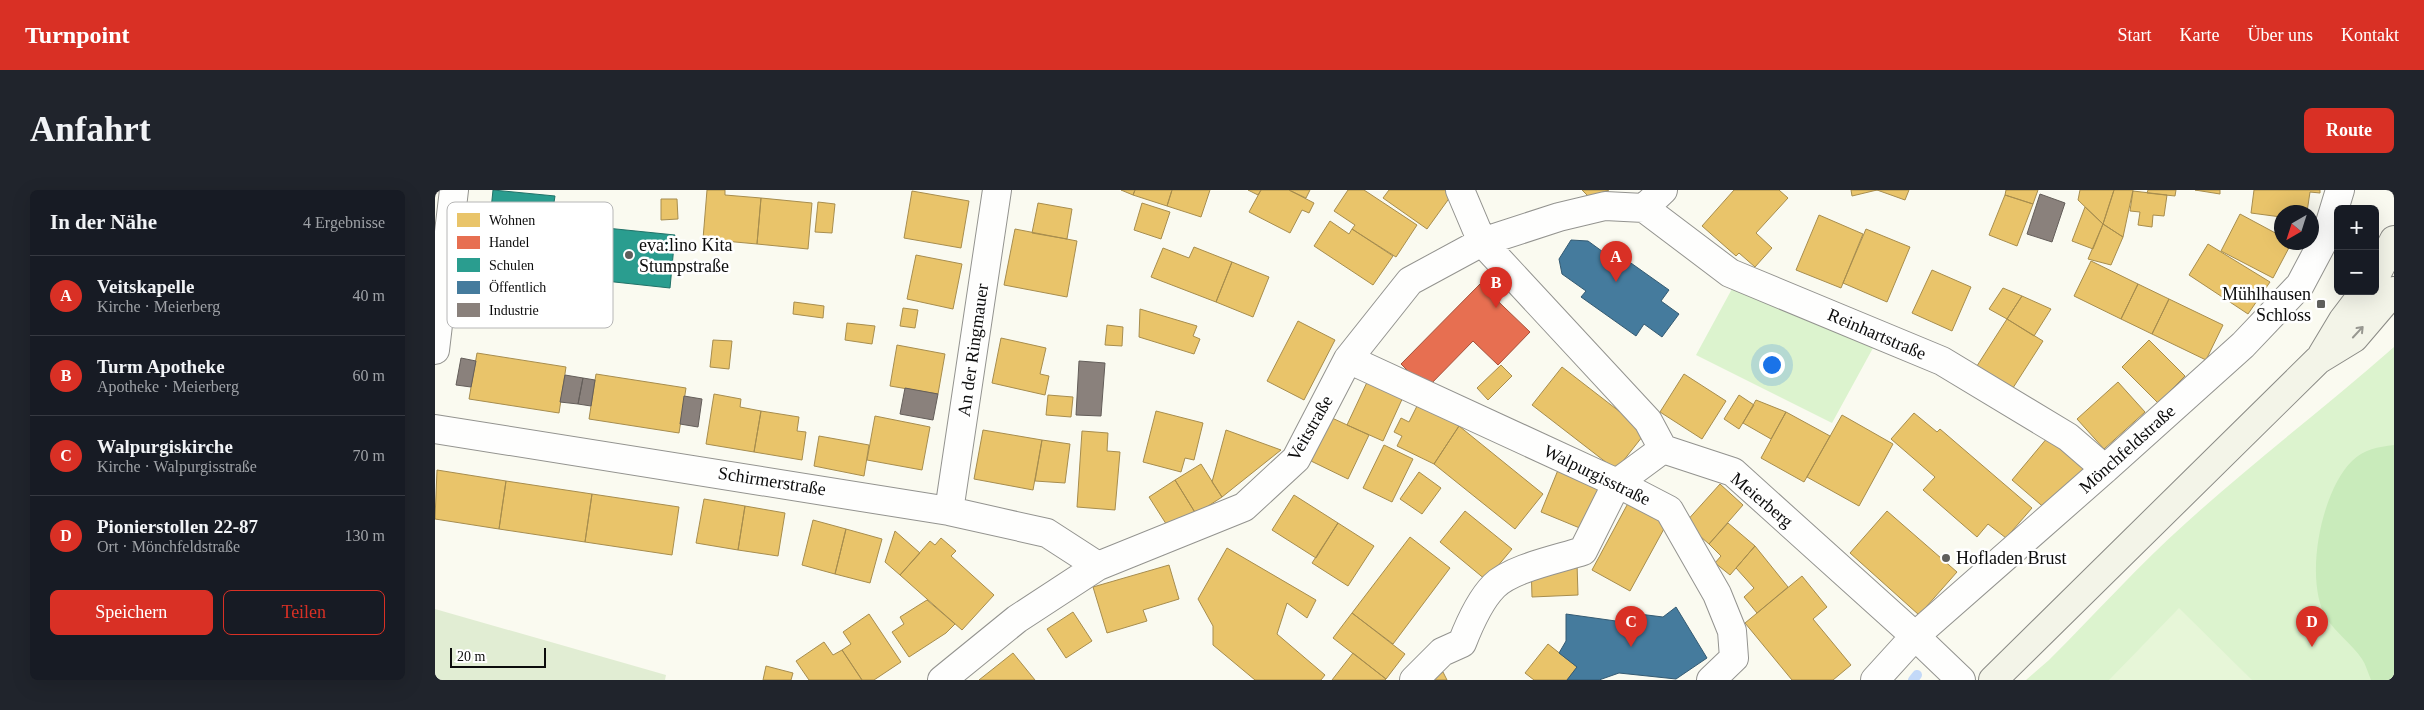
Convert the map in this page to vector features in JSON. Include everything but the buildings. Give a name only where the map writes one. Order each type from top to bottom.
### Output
[{"type":"main road","points":[[2379,270],[2394,240]]},
{"type":"main road","points":[[1993,680],[2318,360],[2354,338],[2394,292]]},
{"type":"main road","points":[[2318,360],[2343,320],[2362,295]]},
{"type":"street","name":"An der Ringmauer","points":[[949,511],[997,190]]},
{"type":"street","points":[[1414,680],[1442,652],[1462,643],[1469,623],[1494,586],[1521,570],[1583,551],[1617,483],[1663,449],[1648,421],[1482,242],[1460,190]]},
{"type":"street","name":"Mönchfeldstraße","points":[[1875,680],[1915,636],[2243,345],[2300,285],[2326,236],[2340,190]]},
{"type":"street","name":"Veitstraße","points":[[942,680],[1017,619],[1098,566],[1244,507],[1296,459],[1348,359],[1409,281],[1482,242],[1559,217],[1605,206],[1654,199]]},
{"type":"street","name":"Reinhartstraße","points":[[1654,199],[1730,273],[1942,361],[2068,437],[2105,469]]},
{"type":"street","points":[[435,350],[447,254]]},
{"type":"street","name":"Walpurgisstraße","points":[[1348,359],[1617,483],[1669,510],[1717,594],[1732,631],[1734,658],[1711,680]]},
{"type":"street","name":"Schirmerstraße","points":[[435,429],[806,486],[949,511],[1047,533],[1098,566]]},
{"type":"street","name":"Meierberg","points":[[1663,449],[1733,472],[1915,636],[1961,680]]},
{"type":"green space","points":[[1733,287],[1873,348],[1832,423],[1696,355]]},
{"type":"green space","points":[[2394,347],[2394,680],[2026,680],[2049,660],[2168,539],[2237,478]]},
{"type":"green space","points":[[2394,445],[2394,680],[2371,680],[2362,659],[2327,619],[2320,603],[2316,582],[2316,560],[2324,514],[2341,475],[2352,461],[2366,451]]},
{"type":"green space","points":[[2179,608],[2252,680],[2109,680]]},
{"type":"green space","points":[[435,609],[666,675],[665,680],[435,680]]},
{"type":"waterway","points":[[1913,680],[1917,675]]},
{"type":"place","name":"eva:lino Kita Stumpstraße","points":[[629,255]]},
{"type":"place","name":"Veitskapelle","points":[[1616,282]]},
{"type":"place","name":"Mühlhausen Schloss","points":[[2321,304]]},
{"type":"place","name":"Turm Apotheke","points":[[1496,308]]},
{"type":"place","name":"Hofladen Brust","points":[[1946,558]]},
{"type":"place","name":"Walpurgiskirche","points":[[1631,647]]},
{"type":"place","name":"Pionierstollen 22-87","points":[[2312,647]]}]
